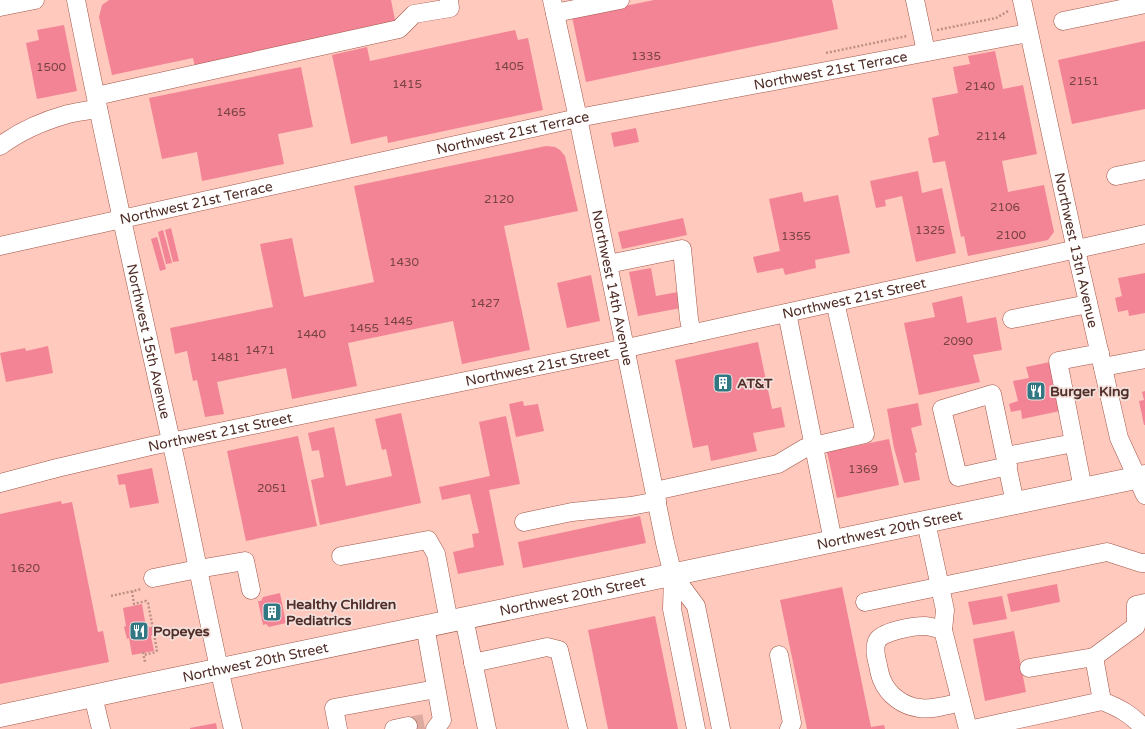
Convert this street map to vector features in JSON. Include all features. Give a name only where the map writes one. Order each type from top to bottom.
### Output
[{"type":"main road","name":"Northwest 20th Street","points":[[0,716],[1083,489],[1142,483]]},
{"type":"street","points":[[0,7],[34,0]]},
{"type":"street","name":"Northwest 15th Avenue","points":[[76,0],[121,218],[233,729]]},
{"type":"street","points":[[0,146],[12,137],[38,124],[97,102],[399,29],[414,14],[450,8],[449,0]]},
{"type":"street","points":[[553,6],[620,0]]},
{"type":"street","points":[[915,0],[926,52]]},
{"type":"street","name":"Northwest 13th Avenue","points":[[1022,0],[1076,250],[1119,438],[1142,483]]},
{"type":"street","points":[[1063,21],[1145,4]]},
{"type":"street","name":"Northwest 14th Avenue","points":[[553,6],[578,118],[673,575],[672,609],[696,729]]},
{"type":"street","name":"Northwest 21st Terrace","points":[[0,246],[578,118],[1028,33]]},
{"type":"street","points":[[1116,176],[1145,170]]},
{"type":"street","name":"Northwest 21st Street","points":[[1,477],[57,468],[171,442],[692,334],[1145,234]]},
{"type":"street","points":[[608,264],[682,249],[689,319],[692,334]]},
{"type":"street","points":[[524,522],[572,512],[631,506],[656,496],[778,464],[805,448],[865,434],[835,302]]},
{"type":"street","points":[[1012,319],[1088,304]]},
{"type":"street","points":[[787,313],[833,541]]},
{"type":"street","points":[[1083,489],[1058,361],[1145,359]]},
{"type":"street","points":[[1015,503],[1007,461],[992,394],[942,408],[958,477],[1007,461],[1074,443]]},
{"type":"street","points":[[926,522],[945,610],[943,630],[968,729]]},
{"type":"street","points":[[341,556],[428,540],[436,554],[456,620],[473,663],[487,729]]},
{"type":"street","points":[[865,602],[1107,552],[1145,563]]},
{"type":"street","points":[[153,578],[245,561],[251,590]]},
{"type":"street","name":"Northwest 14th Avenue","points":[[673,575],[696,606],[721,729]]},
{"type":"street","points":[[1029,668],[1094,657],[1136,626],[1136,605],[1145,604]]},
{"type":"street","points":[[421,725],[436,689],[425,626]]},
{"type":"street","points":[[943,630],[926,626],[907,628],[884,635],[877,641],[875,649],[876,659],[882,681],[898,700],[908,706],[933,708],[961,702]]},
{"type":"street","points":[[473,663],[547,647],[559,650],[578,729]]},
{"type":"street","points":[[779,655],[792,723],[789,729]]},
{"type":"street","points":[[1094,657],[1102,701]]},
{"type":"street","points":[[338,729],[334,708],[436,689]]},
{"type":"street","points":[[93,696],[101,729]]},
{"type":"street","points":[[974,729],[1102,701],[1121,709],[1133,717],[1145,729]]},
{"type":"path","points":[[110,596],[133,591],[134,604],[146,601],[148,602],[157,650],[156,652],[143,654],[145,662]]},
{"type":"building","points":[[109,0],[391,0],[396,25],[195,67],[193,58],[112,75],[99,17],[102,5]]},
{"type":"building","points":[[654,0],[832,0],[838,29],[586,82],[572,17]]},
{"type":"building","points":[[64,25],[77,91],[37,99],[26,43],[39,40],[37,30]]},
{"type":"building","points":[[515,30],[518,40],[528,38],[543,110],[388,143],[387,136],[351,144],[332,55],[367,47],[370,61]]},
{"type":"building","points":[[1145,41],[1145,109],[1072,124],[1058,60]]},
{"type":"building","points":[[995,51],[1003,89],[1023,85],[1037,154],[1002,161],[1008,192],[1044,185],[1054,232],[1048,240],[968,256],[964,236],[961,237],[945,161],[933,163],[928,138],[939,135],[932,98],[958,93],[953,67],[970,64],[968,56]]},
{"type":"building","points":[[301,67],[313,127],[278,134],[284,164],[202,181],[197,152],[162,159],[149,98]]},
{"type":"building","points":[[636,128],[639,142],[614,147],[611,133]]},
{"type":"building","points":[[546,146],[555,147],[565,156],[578,211],[504,226],[530,350],[462,364],[453,321],[348,343],[357,386],[292,399],[286,368],[217,382],[224,414],[205,417],[197,380],[193,381],[187,351],[175,354],[170,328],[273,307],[260,244],[292,238],[304,297],[374,282],[354,186]]},
{"type":"building","points":[[918,171],[922,193],[942,188],[956,253],[916,262],[902,196],[885,200],[886,206],[876,208],[870,181]]},
{"type":"building","points":[[802,192],[804,202],[838,195],[850,253],[815,260],[816,268],[785,275],[783,268],[757,273],[753,257],[780,251],[769,199]]},
{"type":"building","points":[[683,218],[687,235],[622,249],[618,232]]},
{"type":"building","points":[[171,228],[179,261],[173,262],[165,230]]},
{"type":"building","points":[[163,230],[172,263],[166,264],[158,232]]},
{"type":"building","points":[[157,237],[166,269],[160,271],[151,239]]},
{"type":"building","points":[[651,268],[656,296],[678,292],[681,308],[638,316],[629,272]]},
{"type":"building","points":[[1145,273],[1145,313],[1129,316],[1128,310],[1118,312],[1115,298],[1122,296],[1118,278]]},
{"type":"building","points":[[591,275],[600,321],[567,328],[557,283]]},
{"type":"building","points":[[962,296],[967,323],[996,317],[1002,350],[973,355],[980,382],[919,395],[904,323],[935,317],[932,303]]},
{"type":"building","name":"AT&T","points":[[758,342],[772,409],[781,407],[785,427],[753,433],[757,451],[711,461],[708,445],[693,448],[675,360]]},
{"type":"building","points":[[48,346],[53,373],[6,382],[0,353],[25,348],[26,351]]},
{"type":"building","name":"Burger King","points":[[1050,362],[1060,411],[1022,419],[1021,410],[1011,412],[1009,404],[1018,401],[1013,381],[1029,378],[1026,367]]},
{"type":"building","points":[[1145,391],[1144,425],[1139,401],[1144,400],[1142,392]]},
{"type":"building","points":[[523,401],[524,406],[538,404],[544,431],[516,437],[509,404]]},
{"type":"building","points":[[918,403],[922,425],[911,428],[917,452],[915,453],[920,480],[904,483],[894,448],[887,409]]},
{"type":"building","points":[[401,413],[421,503],[320,525],[311,480],[324,477],[319,450],[312,451],[308,433],[334,427],[346,486],[392,476],[386,449],[382,450],[375,419]]},
{"type":"building","points":[[506,416],[520,484],[489,490],[504,565],[458,574],[453,552],[474,547],[472,534],[479,533],[470,494],[442,500],[439,487],[490,476],[479,422]]},
{"type":"building","points":[[298,436],[317,526],[246,541],[227,451]]},
{"type":"building","points":[[889,439],[899,485],[837,498],[827,452]]},
{"type":"building","points":[[152,468],[159,503],[130,508],[125,484],[119,485],[117,475]]},
{"type":"building","points":[[61,501],[62,504],[72,502],[98,632],[103,631],[109,662],[0,684],[0,514]]},
{"type":"building","points":[[640,516],[646,543],[523,568],[518,542]]},
{"type":"building","points":[[1057,584],[1060,602],[1011,612],[1007,594]]},
{"type":"building","points":[[842,587],[871,727],[884,725],[885,729],[807,729],[780,600]]},
{"type":"building","name":"Healthy Children Pediatrics","points":[[280,593],[286,623],[269,627],[266,624],[263,625],[258,601],[261,601],[263,597]]},
{"type":"building","points":[[1002,596],[1007,619],[973,625],[968,602]]},
{"type":"building","name":"Popeyes","points":[[142,604],[146,627],[152,627],[153,635],[151,636],[154,651],[132,655],[129,638],[127,639],[124,627],[126,626],[123,608]]},
{"type":"building","points":[[655,616],[678,729],[608,729],[588,630]]},
{"type":"building","points":[[1014,631],[1026,692],[985,701],[973,639]]},
{"type":"building","points":[[216,723],[217,729],[190,729],[190,728]]},
{"type":"tunnel","points":[[408,726],[424,723]]},
{"type":"place","name":"AT&T","points":[[723,383]]},
{"type":"place","name":"Burger King","points":[[1036,391]]},
{"type":"place","name":"Healthy Children Pediatrics","points":[[272,612]]},
{"type":"place","name":"Popeyes","points":[[139,631]]}]
